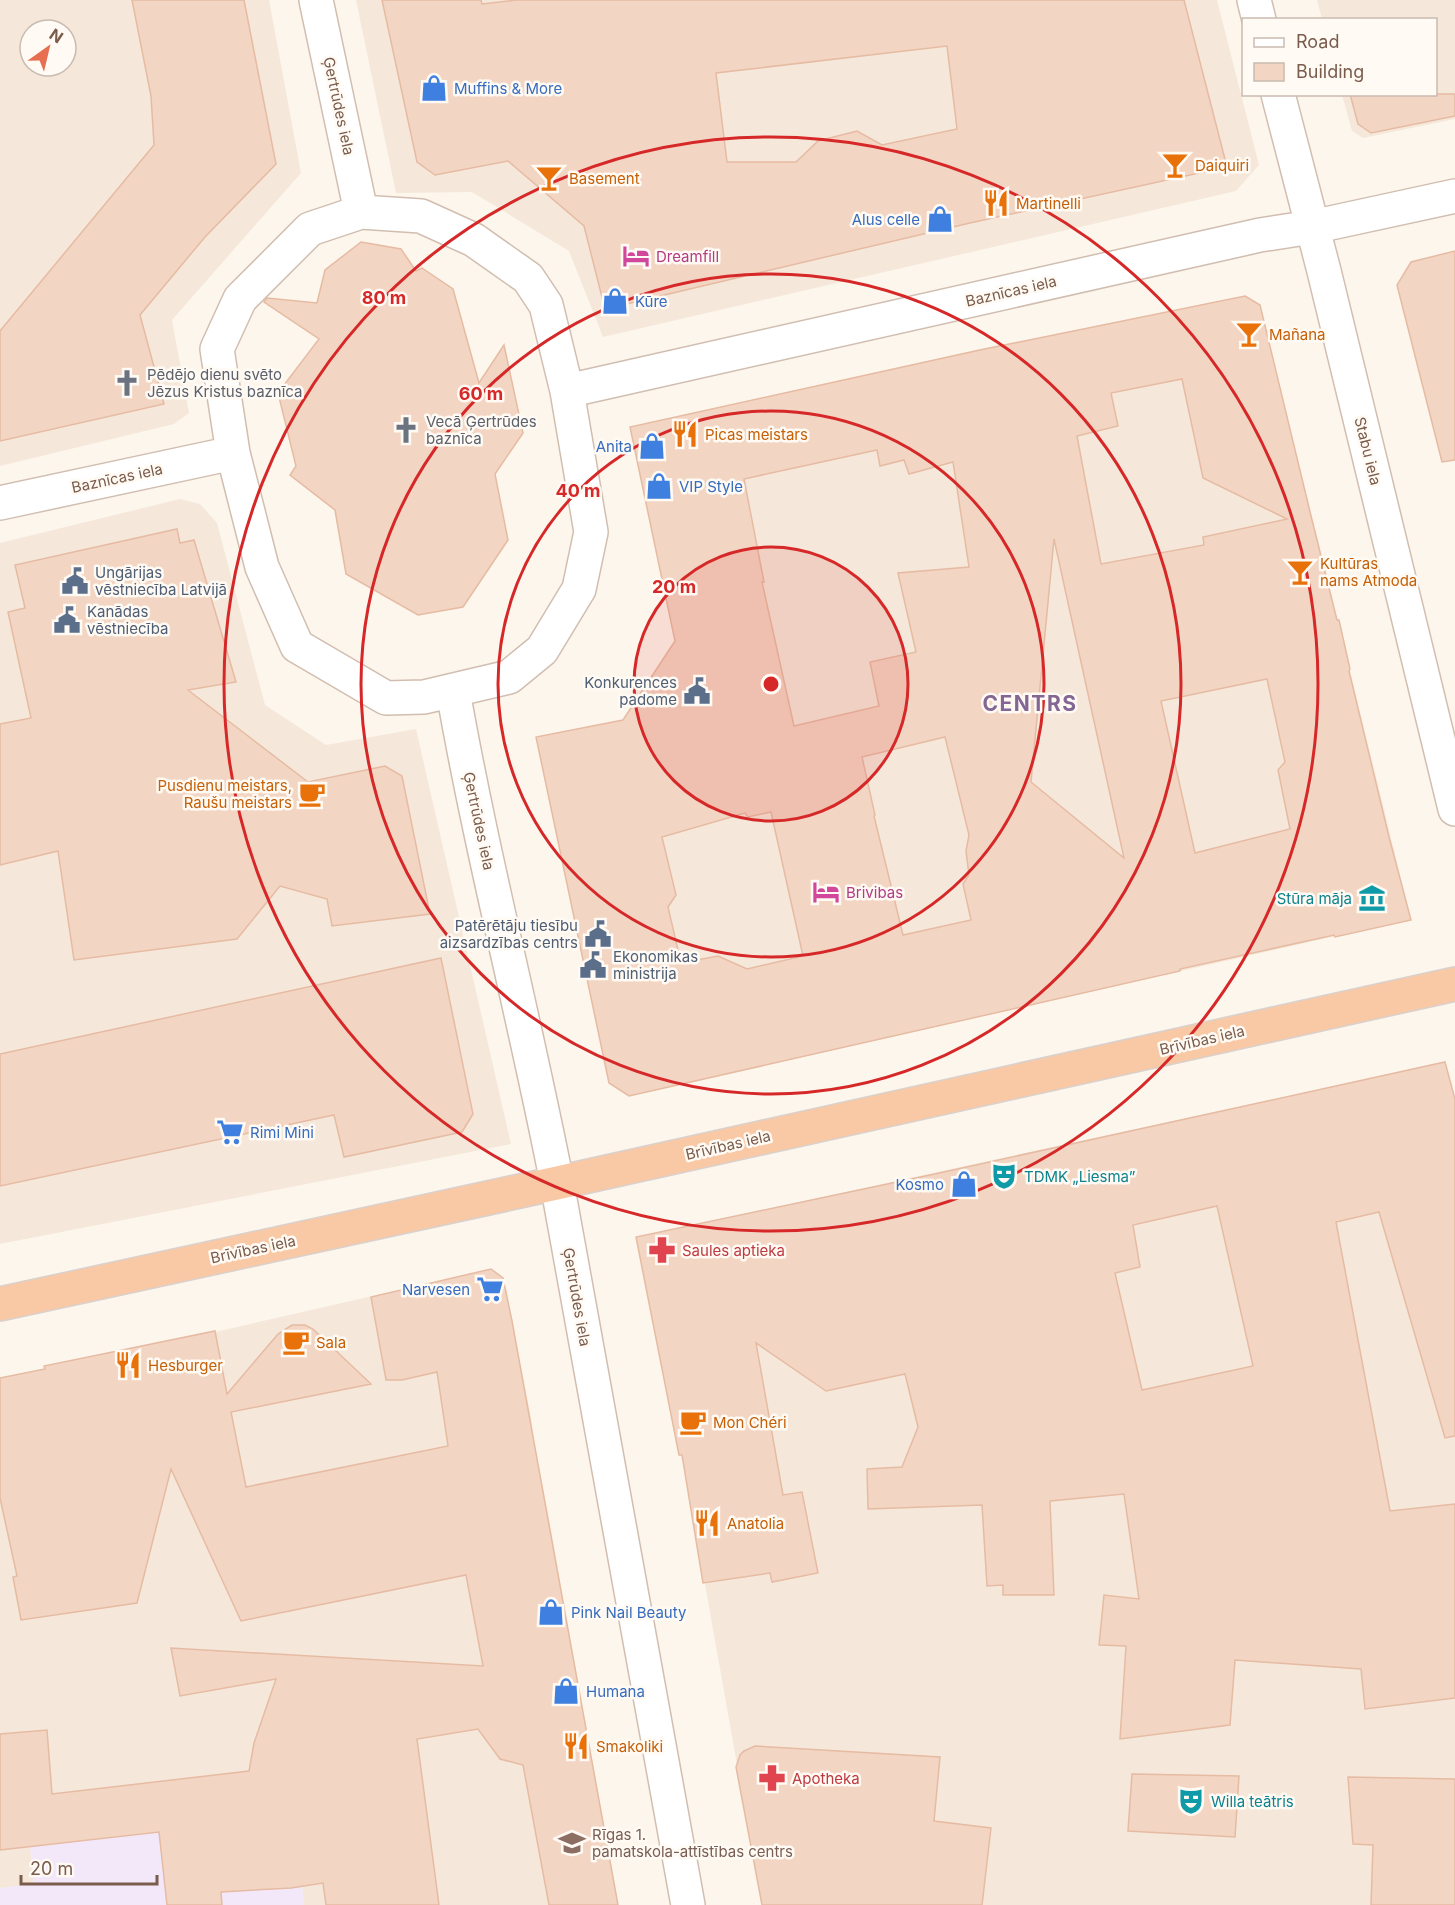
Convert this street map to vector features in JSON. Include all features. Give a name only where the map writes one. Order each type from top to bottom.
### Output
[{"type":"highway","name":"Brīvības iela","points":[[0,1304],[1455,984]]},
{"type":"street","name":"Ģertrūdes iela","points":[[316,0],[362,212]]},
{"type":"street","points":[[1254,0],[1258,18]]},
{"type":"street","name":"Stabu iela","points":[[1279,96],[1455,809]]},
{"type":"street","name":"Baznīcas iela","points":[[567,391],[1248,238],[1455,196]]},
{"type":"street","points":[[362,212],[421,216],[474,240],[528,278],[546,305],[567,391],[591,532],[579,589],[542,650],[508,677],[424,697],[386,698],[297,646],[261,567],[233,453],[217,349],[240,299],[310,229],[362,212]]},
{"type":"street","name":"Baznīcas iela","points":[[0,503],[233,453]]},
{"type":"street","name":"Ģertrūdes iela","points":[[453,691],[465,758],[557,1183],[688,1905]]},
{"type":"shaded area","points":[[0,0],[269,0],[301,173],[172,320],[189,413],[174,424],[0,466]]},
{"type":"shaded area","points":[[356,0],[1217,0],[1259,165],[1236,191],[603,337],[569,251],[472,192],[396,193]]},
{"type":"shaded area","points":[[1317,0],[1455,0],[1455,119],[1363,138],[1352,131],[1342,96],[1437,96],[1437,18],[1322,18]]},
{"type":"shaded area","points":[[1245,296],[1260,305],[1409,911],[1403,921],[629,1096],[609,1083],[537,742],[541,736],[623,720],[675,641],[630,427],[980,349]]},
{"type":"shaded area","points":[[180,499],[200,504],[217,523],[265,705],[326,745],[416,729],[511,1144],[0,1244],[0,543]]},
{"type":"shaded area","points":[[1436,1064],[1447,1070],[1455,1101],[1455,1905],[762,1905],[682,1455],[679,1455],[638,1246],[646,1235]]},
{"type":"shaded area","points":[[491,1269],[503,1278],[531,1417],[618,1905],[304,1905],[298,1848],[204,1827],[30,1847],[34,1884],[0,1888],[0,1378]]},
{"type":"shaded area","points":[[204,1827],[298,1848],[304,1905],[0,1905],[0,1888],[34,1884],[30,1847]]},
{"type":"building","points":[[132,0],[244,0],[276,164],[205,237],[140,315],[164,404],[0,441],[0,331],[154,145],[151,96]]},
{"type":"building","points":[[382,0],[481,0],[482,4],[517,0],[1184,0],[1227,167],[970,223],[605,309],[584,226],[508,161],[435,175],[417,162]],"holes":[[[947,46],[957,129],[882,145],[857,131],[818,141],[796,162],[727,162],[716,73]]]},
{"type":"building","points":[[1455,94],[1455,116],[1371,133],[1358,124],[1351,96]]},
{"type":"building","name":"Vecā Ģertrūdes baznīca","points":[[361,242],[401,249],[416,271],[422,268],[453,289],[479,383],[504,345],[523,433],[495,474],[508,540],[463,607],[418,615],[346,574],[335,510],[290,475],[296,466],[278,393],[319,339],[264,302],[267,298],[317,303],[325,270]]},
{"type":"building","points":[[1455,251],[1455,460],[1442,462],[1397,285],[1411,262]]},
{"type":"building","points":[[1245,296],[1260,305],[1411,920],[1180,969],[1180,971],[629,1096],[609,1083],[536,737],[623,720],[675,641],[630,427],[980,350]],"holes":[[[1182,379],[1203,478],[1287,519],[1203,537],[1204,545],[1101,564],[1077,436],[1118,426],[1111,393]],[[877,450],[880,466],[904,460],[909,474],[953,462],[969,567],[898,573],[916,652],[870,662],[879,706],[794,726],[762,582],[764,582],[744,479]],[[1054,539],[1124,858],[1031,782]],[[1267,679],[1285,762],[1278,770],[1290,829],[1195,853],[1161,701]],[[945,737],[969,835],[966,851],[969,875],[963,884],[971,920],[903,935],[862,757]],[[771,812],[803,956],[747,969],[718,956],[681,963],[668,907],[676,895],[662,837],[745,813],[748,817]]]},
{"type":"building","points":[[177,529],[180,543],[194,540],[236,682],[188,690],[308,782],[385,766],[402,776],[430,914],[332,926],[327,899],[280,886],[237,939],[74,960],[58,851],[0,865],[0,724],[31,718],[8,612],[25,608],[15,565]]},
{"type":"building","points":[[441,958],[473,1114],[462,1132],[344,1157],[334,1115],[0,1186],[0,1054]]},
{"type":"building","points":[[1445,1062],[1455,1099],[1455,1436],[1445,1438],[1379,1212],[1336,1222],[1390,1511],[1455,1504],[1455,1698],[1365,1709],[1361,1669],[1235,1660],[1230,1725],[1120,1739],[1126,1646],[1099,1645],[1104,1595],[1139,1599],[1124,1494],[1050,1501],[1054,1595],[1003,1595],[1003,1585],[987,1586],[982,1505],[868,1509],[867,1469],[902,1467],[918,1427],[905,1374],[826,1391],[756,1343],[783,1495],[802,1492],[818,1573],[772,1582],[770,1573],[703,1583],[682,1455],[679,1455],[636,1237]],"holes":[[[1217,1206],[1253,1366],[1142,1390],[1115,1273],[1140,1267],[1133,1225]]]},
{"type":"building","points":[[491,1269],[503,1278],[512,1321],[618,1905],[549,1905],[523,1765],[500,1759],[478,1729],[417,1739],[439,1905],[326,1905],[323,1883],[291,1888],[221,1892],[222,1905],[167,1905],[159,1832],[0,1850],[0,1734],[47,1730],[52,1794],[249,1771],[254,1743],[276,1679],[180,1696],[171,1648],[483,1666],[466,1575],[241,1621],[171,1469],[137,1603],[21,1620],[13,1577],[17,1576],[0,1498],[0,1378],[45,1369],[44,1366],[215,1331],[227,1394],[278,1334],[292,1325],[305,1325],[313,1329],[371,1384],[231,1412],[246,1487],[448,1446],[437,1372],[402,1380],[386,1380],[371,1297]]},
{"type":"building","points":[[755,1746],[940,1757],[934,1821],[991,1828],[982,1905],[762,1905],[736,1767],[740,1755]]},
{"type":"building","points":[[1132,1774],[1239,1776],[1235,1837],[1128,1831]]},
{"type":"building","points":[[1348,1777],[1455,1779],[1455,1905],[1371,1905],[1373,1845],[1353,1844]]},
{"type":"place","name":"Muffins & More","points":[[434,88]]},
{"type":"place","name":"Daiquiri","points":[[1175,165]]},
{"type":"place","name":"Basement","points":[[549,178]]},
{"type":"place","name":"Martinelli","points":[[996,203]]},
{"type":"place","name":"Alus celle","points":[[940,219]]},
{"type":"place","name":"Dreamfill","points":[[636,256]]},
{"type":"place","name":"Kūre","points":[[615,301]]},
{"type":"place","name":"Mañana","points":[[1249,334]]},
{"type":"place","name":"Pēdējo dienu svēto Jēzus Kristus baznīca","points":[[127,383]]},
{"type":"place","name":"Vecā Ģertrūdes baznīca","points":[[406,430]]},
{"type":"place","name":"Picas meistars","points":[[685,434]]},
{"type":"place","name":"Anita","points":[[652,446]]},
{"type":"place","name":"VIP Style","points":[[659,486]]},
{"type":"place","name":"Kultūras nams Atmoda","points":[[1300,572]]},
{"type":"place","name":"Ungārijas vēstniecība Latvijā","points":[[75,581]]},
{"type":"place","name":"Kanādas vēstniecība","points":[[67,620]]},
{"type":"place","name":"Konkurences padome","points":[[697,691]]},
{"type":"place","name":"Pusdienu meistars, Raušu meistars","points":[[312,794]]},
{"type":"place","name":"Brivibas","points":[[826,892]]},
{"type":"place","name":"Stūra māja","points":[[1372,898]]},
{"type":"place","name":"Patērētāju tiesību aizsardzības centrs","points":[[598,934]]},
{"type":"place","name":"Ekonomikas ministrija","points":[[593,965]]},
{"type":"place","name":"Rimi Mini","points":[[230,1132]]},
{"type":"place","name":"TDMK „Liesma”","points":[[1004,1176]]},
{"type":"place","name":"Kosmo","points":[[964,1184]]},
{"type":"place","name":"Saules aptieka","points":[[662,1250]]},
{"type":"place","name":"Narvesen","points":[[490,1289]]},
{"type":"place","name":"Sala","points":[[296,1342]]},
{"type":"place","name":"Hesburger","points":[[128,1365]]},
{"type":"place","name":"Mon Chéri","points":[[693,1422]]},
{"type":"place","name":"Anatolia","points":[[707,1523]]},
{"type":"place","name":"Pink Nail Beauty","points":[[551,1612]]},
{"type":"place","name":"Humana","points":[[566,1691]]},
{"type":"place","name":"Smakoliki","points":[[576,1746]]},
{"type":"place","name":"Apotheka","points":[[772,1778]]},
{"type":"place","name":"Willa teātris","points":[[1191,1801]]},
{"type":"place","name":"Rīgas 1. pamatskola-attīstības centrs","points":[[572,1843]]},
{"type":"district","name":"CENTRS","points":[[1030,703]]}]
